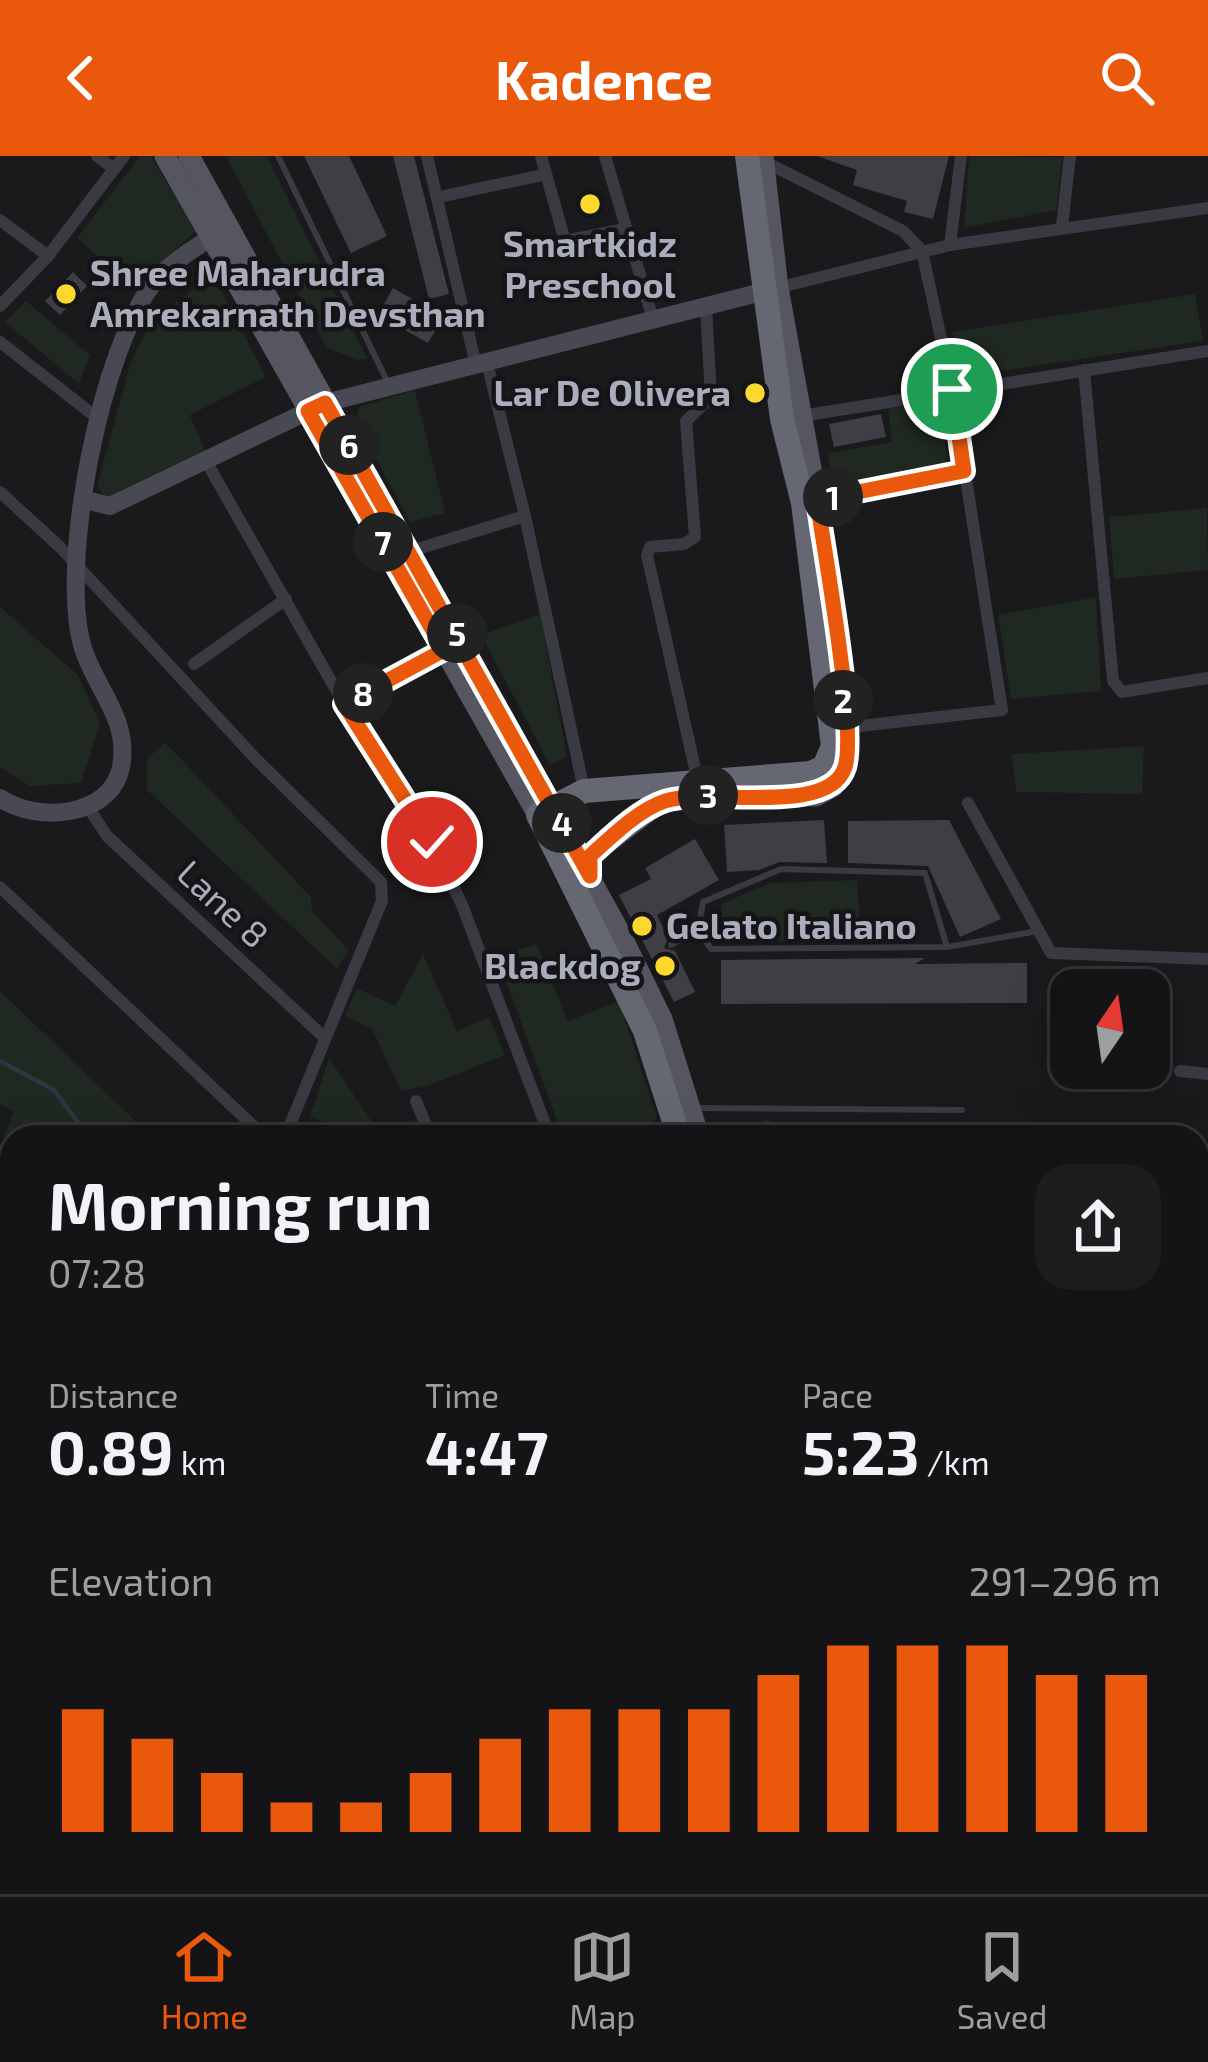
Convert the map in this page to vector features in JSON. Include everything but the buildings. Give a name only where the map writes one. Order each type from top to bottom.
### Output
[{"type":"highway","points":[[675,1125],[645,1030],[545,811],[584,791],[811,773],[824,767],[833,746],[838,728],[810,502],[790,417],[770,290],[765,159]]},
{"type":"main road","points":[[165,156],[219,232],[444,650],[590,876],[639,961],[695,1125]]},
{"type":"main road","points":[[191,156],[219,232]]},
{"type":"main road","points":[[317,407],[411,550],[545,811]]},
{"type":"main road","points":[[590,876],[590,856],[661,802],[698,794],[816,796],[834,786],[845,767],[838,728]]},
{"type":"street","points":[[97,156],[114,169]]},
{"type":"street","points":[[0,306],[47,256],[124,156]]},
{"type":"street","points":[[427,156],[525,516],[584,791]]},
{"type":"street","points":[[541,156],[565,242],[626,229]]},
{"type":"street","points":[[605,156],[652,320]]},
{"type":"street","points":[[950,245],[961,156]]},
{"type":"street","points":[[1062,226],[1070,156]]},
{"type":"street","points":[[765,159],[903,231],[922,251],[952,389],[1002,710],[838,728]]},
{"type":"street","points":[[439,197],[543,175]]},
{"type":"street","points":[[86,500],[110,506],[317,407],[389,386],[922,251],[1062,226],[1208,208]]},
{"type":"street","points":[[0,220],[47,256]]},
{"type":"street","points":[[0,798],[34,812],[88,807],[109,794],[121,770],[117,715],[83,649],[76,569],[96,417],[125,330],[157,279],[219,232]]},
{"type":"street","points":[[698,782],[647,555],[650,547],[684,544],[695,537],[686,421],[711,398],[706,306]]},
{"type":"street","points":[[0,341],[96,417]]},
{"type":"street","points":[[790,417],[1208,351]]},
{"type":"street","points":[[1084,370],[1113,681],[1122,692],[1208,678]]},
{"type":"street","points":[[206,461],[344,704],[432,842],[462,905],[545,1125]]},
{"type":"street","points":[[810,502],[964,471]]},
{"type":"street","points":[[0,492],[60,547],[76,569],[381,882],[382,901],[290,1125]]},
{"type":"street","points":[[411,550],[525,516]]},
{"type":"street","points":[[194,664],[286,599]]},
{"type":"street","points":[[344,704],[444,650]]},
{"type":"street","points":[[968,803],[1051,953],[1208,959]]},
{"type":"street","name":"Lane 8","points":[[88,807],[107,836],[325,1038]]},
{"type":"street","points":[[0,887],[252,1125]]},
{"type":"street","points":[[1180,1071],[1208,1074]]},
{"type":"street","points":[[416,1100],[426,1125]]},
{"type":"lane","points":[[278,156],[389,386]]},
{"type":"lane","points":[[947,947],[925,872],[781,869],[703,902],[698,930],[711,949],[947,947],[1039,931]]},
{"type":"lane","points":[[671,945],[698,930]]},
{"type":"lane","points":[[690,1108],[962,1110]]},
{"type":"shaded area","points":[[140,156],[151,156],[196,231],[133,288],[77,238]]},
{"type":"shaded area","points":[[226,156],[267,156],[367,358],[357,360],[326,347]]},
{"type":"shaded area","points":[[969,156],[1062,157],[1057,210],[964,228]]},
{"type":"shaded area","points":[[213,275],[266,377],[190,415],[205,451],[107,500],[97,486],[131,361],[152,320]]},
{"type":"shaded area","points":[[1195,294],[1203,341],[961,377],[952,332]]},
{"type":"shaded area","points":[[26,301],[90,355],[79,384],[5,322]]},
{"type":"shaded area","points":[[415,390],[445,513],[410,522],[356,422],[359,407]]},
{"type":"shaded area","points":[[939,397],[948,469],[834,493],[828,453],[892,442],[888,409]]},
{"type":"shaded area","points":[[1207,508],[1208,570],[1114,579],[1109,517]]},
{"type":"shaded area","points":[[1096,597],[1101,691],[1011,699],[998,615]]},
{"type":"shaded area","points":[[0,607],[78,675],[100,723],[81,783],[29,786],[0,767]]},
{"type":"shaded area","points":[[540,614],[567,757],[550,765],[481,635]]},
{"type":"shaded area","points":[[165,742],[311,897],[312,911],[349,950],[337,969],[147,790],[147,759]]},
{"type":"shaded area","points":[[1144,746],[1142,794],[1016,792],[1012,754]]},
{"type":"shaded area","points":[[857,880],[861,942],[723,941],[715,928],[723,903],[771,883]]},
{"type":"shaded area","points":[[537,944],[568,1021],[619,1001],[657,1119],[643,1125],[559,1125],[497,956]]},
{"type":"shaded area","points":[[423,954],[457,1031],[489,1017],[505,1055],[428,1086],[401,1091],[372,1029],[345,1016],[357,988],[395,1006]]},
{"type":"shaded area","points":[[0,991],[140,1125],[9,1125],[14,1112],[0,1104]]},
{"type":"shaded area","points":[[329,1058],[374,1125],[334,1125],[310,1117]]},
{"type":"waterway","points":[[0,1061],[54,1090],[80,1125]]},
{"type":"place","name":"Smartkidz Preschool","points":[[590,204]]},
{"type":"place","name":"Shree Maharudra Amrekarnath Devsthan","points":[[66,294]]},
{"type":"place","name":"Lar De Olivera","points":[[755,393]]},
{"type":"place","name":"Gelato Italiano","points":[[642,926]]},
{"type":"place","name":"Blackdog","points":[[665,966]]},
{"type":"route","points":[[432,842],[344,704],[444,650],[308,411],[325,403],[590,876],[590,856],[661,802],[698,794],[816,796],[834,786],[845,767],[846,727],[817,500],[964,471],[952,389]]}]
